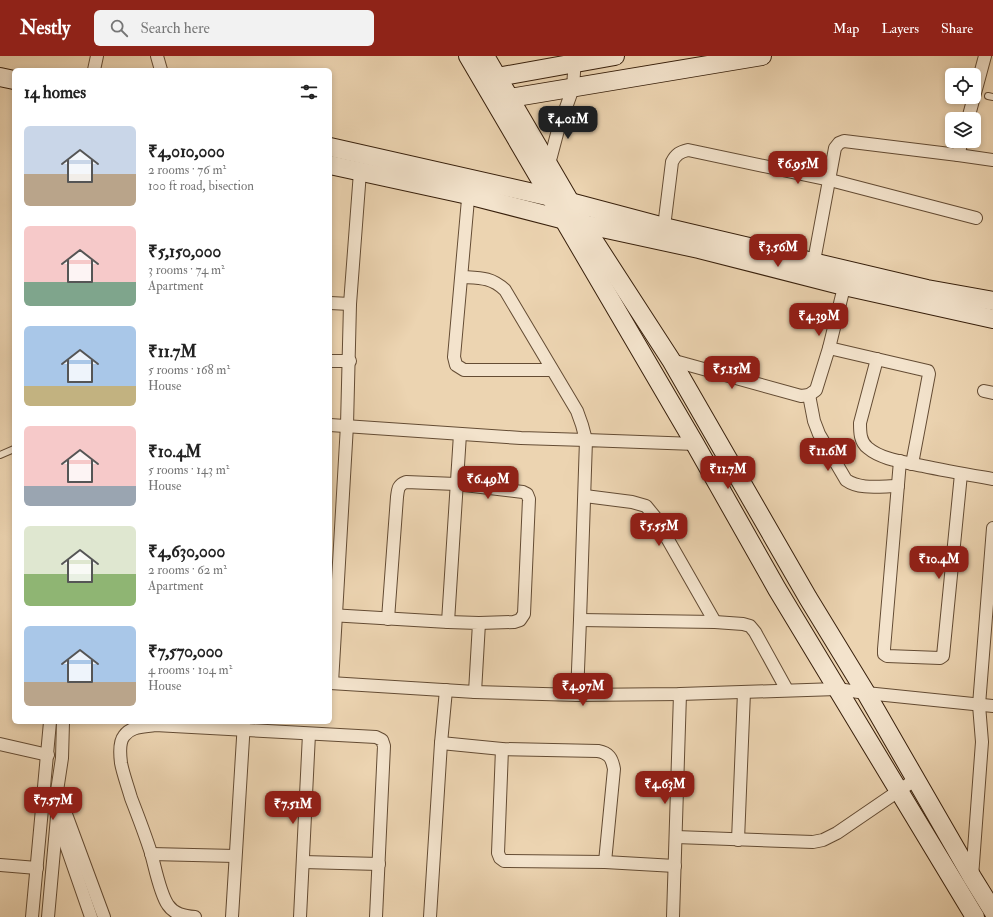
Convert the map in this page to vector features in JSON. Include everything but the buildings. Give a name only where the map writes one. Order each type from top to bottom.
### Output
[{"type":"street","points":[[94,68],[97,56]]},
{"type":"street","points":[[157,56],[161,68]]},
{"type":"street","points":[[468,56],[543,169],[571,202],[583,224],[671,360],[804,592],[866,693],[993,911]]},
{"type":"street","points":[[485,56],[510,98],[543,169],[551,197],[695,444],[777,589],[975,917]]},
{"type":"street","points":[[497,77],[575,59],[616,56]]},
{"type":"street","points":[[510,98],[759,56]]},
{"type":"street","points":[[970,112],[985,56]]},
{"type":"street","points":[[543,169],[573,88],[575,59]]},
{"type":"street","points":[[0,77],[12,80]]},
{"type":"street","points":[[814,262],[835,148],[839,143],[844,141],[993,160]]},
{"type":"street","points":[[332,148],[469,187],[565,220],[583,224],[663,234],[814,262],[846,278]]},
{"type":"street","points":[[958,155],[960,148]]},
{"type":"street","points":[[663,234],[672,162],[676,155],[688,150],[830,180],[976,218]]},
{"type":"street","points":[[332,165],[360,172],[551,197],[571,202],[663,234],[846,278],[927,289],[992,312]]},
{"type":"street","points":[[332,650],[333,616],[347,425],[350,361],[350,304],[360,172]]},
{"type":"street","points":[[469,187],[454,357],[456,365],[464,370],[551,370]]},
{"type":"street","points":[[462,277],[487,279],[497,283],[504,290],[577,411],[582,425],[586,440],[585,496],[577,695]]},
{"type":"street","points":[[671,360],[801,396],[809,395],[816,390],[829,348],[846,278]]},
{"type":"street","points":[[332,303],[350,304]]},
{"type":"street","points":[[829,348],[926,370],[929,374],[906,462],[898,486],[884,649],[884,654],[887,656],[940,658],[945,652],[961,474]]},
{"type":"street","points":[[877,359],[860,423],[862,442],[868,448],[883,456],[961,474],[993,479]]},
{"type":"street","points":[[332,361],[350,361]]},
{"type":"street","points":[[809,395],[814,421],[819,434],[846,480],[853,485],[898,486]]},
{"type":"street","points":[[332,424],[521,438],[695,444]]},
{"type":"street","points":[[448,622],[460,434]]},
{"type":"street","points":[[333,616],[388,619],[448,622],[479,623],[514,622],[520,620],[524,614],[529,500],[527,494],[523,492],[456,484],[406,482],[400,484],[398,489],[388,619]]},
{"type":"street","points":[[585,496],[632,502],[646,506],[655,517],[715,622]]},
{"type":"street","points":[[972,877],[988,743],[979,705],[993,528]]},
{"type":"street","points":[[580,620],[715,622],[750,626],[755,632],[787,690]]},
{"type":"street","points":[[475,692],[479,623]]},
{"type":"street","points":[[332,683],[475,692],[577,695],[680,694],[837,689],[993,706]]},
{"type":"street","points":[[430,917],[441,743],[446,690]]},
{"type":"street","points":[[738,840],[744,692]]},
{"type":"street","points":[[673,917],[680,694]]},
{"type":"street","points":[[32,917],[50,724]]},
{"type":"street","points":[[48,917],[57,817],[57,791],[62,758],[63,724]]},
{"type":"street","points":[[195,917],[175,913],[168,905],[127,786],[121,763],[120,748],[123,737],[129,731],[138,728],[155,725],[244,726],[309,734],[376,737],[382,740],[384,746],[376,917]]},
{"type":"street","points":[[232,917],[244,726]]},
{"type":"street","points":[[300,917],[309,734]]},
{"type":"street","points":[[441,743],[502,749],[605,752],[612,758],[614,769],[605,862]]},
{"type":"street","points":[[0,744],[48,755]]},
{"type":"street","points":[[502,749],[498,847],[500,858],[504,860],[605,862],[675,866]]},
{"type":"street","points":[[46,775],[57,791],[104,917]]},
{"type":"street","points":[[676,837],[813,842],[823,840],[837,833],[916,779]]},
{"type":"street","points":[[43,800],[57,817],[91,917]]},
{"type":"street","points":[[151,854],[235,856]]},
{"type":"street","points":[[303,862],[379,864]]},
{"type":"street","points":[[0,865],[37,868]]},
{"type":"lane","points":[[0,455],[12,450]]}]
